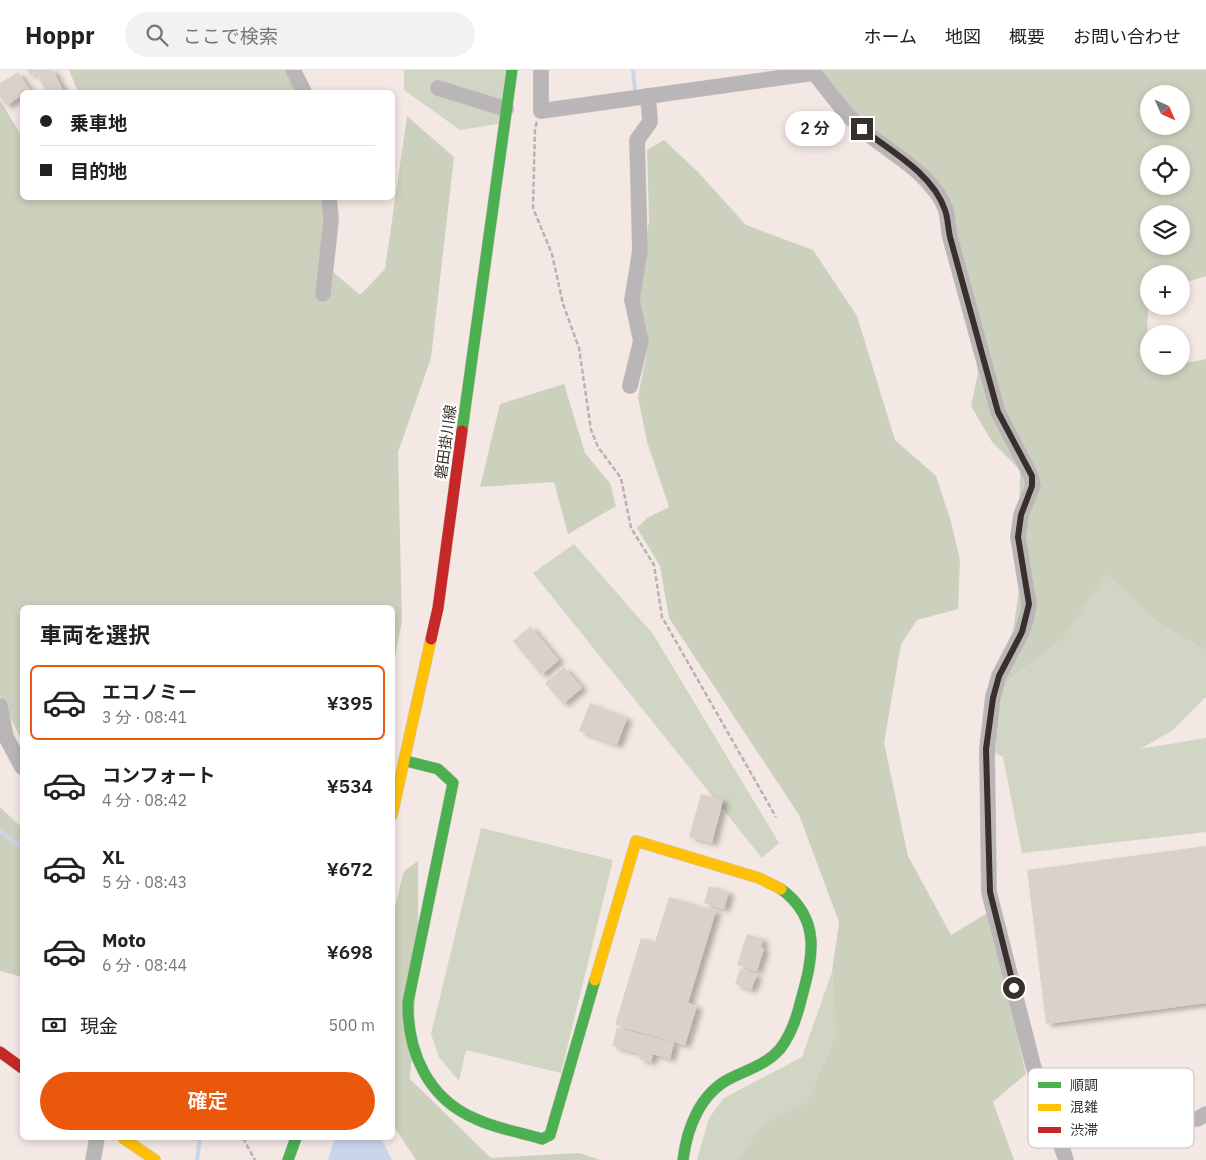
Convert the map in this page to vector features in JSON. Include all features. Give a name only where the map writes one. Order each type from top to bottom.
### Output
[{"type":"street","points":[[293,70],[303,90]]},
{"type":"street","name":"磐田掛川線","points":[[395,803],[406,761],[438,608],[512,70]]},
{"type":"street","points":[[541,70],[541,111],[813,72],[844,112],[862,129],[921,175],[938,194],[946,210],[950,237],[998,412],[1032,476],[1032,486],[1021,515],[1018,537],[1029,604],[1028,610],[1022,632],[999,676],[993,698],[986,749],[990,892],[1034,1068]]},
{"type":"street","points":[[438,88],[506,109]]},
{"type":"street","points":[[630,386],[641,342],[632,300],[640,251],[637,140],[650,122],[648,96]]},
{"type":"street","points":[[323,294],[331,219],[329,200]]},
{"type":"street","points":[[0,706],[6,737],[20,763]]},
{"type":"street","points":[[406,761],[437,767],[448,775],[453,783],[408,1002],[407,1028],[414,1051],[432,1085],[444,1099],[476,1120],[542,1138],[550,1135],[636,841],[772,883],[794,900],[803,913],[812,937],[812,951],[810,967],[792,1031],[775,1055],[753,1069],[724,1082],[710,1096],[695,1114],[687,1132],[683,1160]]},
{"type":"street","points":[[0,1052],[20,1067]]},
{"type":"street","points":[[93,1160],[97,1140]]},
{"type":"street","points":[[126,1140],[155,1160]]},
{"type":"street","points":[[288,1160],[295,1140]]},
{"type":"street","points":[[1062,1148],[1066,1160]]},
{"type":"path","points":[[541,111],[535,128],[533,208],[552,254],[563,304],[579,348],[591,430],[598,447],[621,478],[631,528],[654,565],[662,617],[776,817]]},
{"type":"path","points":[[244,1140],[255,1160]]},
{"type":"green space","points":[[69,70],[289,70],[294,90],[77,90]]},
{"type":"green space","points":[[404,70],[514,70],[504,123],[460,130],[404,90]]},
{"type":"green space","points":[[815,70],[1206,70],[1206,276],[1190,281],[1190,265],[1140,265],[1140,315],[1148,315],[1147,325],[1140,325],[1140,375],[1190,375],[1190,362],[1206,359],[1206,651],[1157,622],[1107,574],[1063,639],[1005,683],[1022,571],[1019,549],[1020,470],[992,442],[971,406],[978,373],[955,226],[890,151]]},
{"type":"green space","points":[[0,100],[20,134],[20,200],[327,200],[326,266],[360,295],[385,269],[407,116],[454,157],[431,358],[398,452],[402,621],[395,657],[395,605],[20,605],[20,737],[0,696]]},
{"type":"green space","points":[[664,140],[698,172],[746,225],[813,250],[857,316],[895,440],[936,476],[951,522],[960,560],[958,609],[917,620],[901,644],[884,743],[908,856],[951,935],[989,912],[1026,1074],[993,1102],[1014,1160],[738,1160],[762,1124],[807,1101],[836,1035],[832,972],[839,922],[799,815],[669,618],[660,566],[637,528],[647,518],[669,507],[647,442],[638,397],[648,346],[638,298],[649,220],[647,150]]},
{"type":"green space","points":[[564,384],[585,453],[610,483],[616,506],[568,534],[554,482],[480,487],[500,404]]},
{"type":"green space","points":[[574,544],[653,634],[779,843],[762,858],[533,573]]},
{"type":"green space","points":[[1107,573],[1157,622],[1206,651],[1206,697],[1173,730],[1140,749],[1206,738],[1206,832],[1022,853],[1003,757],[987,749],[1005,683],[1063,639]]},
{"type":"green space","points":[[0,807],[20,826],[20,976],[0,971]]},
{"type":"green space","points":[[481,828],[613,860],[561,1073],[466,1050],[459,1081],[439,1057],[431,1034]]},
{"type":"green space","points":[[418,861],[418,955],[410,1079],[491,1158],[579,1153],[601,1160],[416,1160],[395,1128],[395,906],[404,871]]},
{"type":"green space","points":[[832,972],[836,1035],[807,1101],[762,1124],[738,1160],[697,1160],[709,1118],[724,1098],[802,1057]]},
{"type":"water","points":[[334,1140],[382,1140],[392,1160],[328,1160]]},
{"type":"building","points":[[27,70],[53,70],[63,90],[45,90],[36,72],[30,76]]},
{"type":"building","points":[[18,72],[30,90],[20,90],[20,96],[6,106],[0,97],[0,83]]},
{"type":"building","points":[[530,626],[559,660],[541,675],[513,641]]},
{"type":"building","points":[[564,667],[582,688],[563,704],[545,683]]},
{"type":"building","points":[[590,703],[627,718],[617,745],[579,731]]},
{"type":"building","points":[[701,794],[723,800],[712,843],[689,837]]},
{"type":"building","points":[[1206,846],[1206,1003],[1046,1024],[1027,870]]},
{"type":"building","points":[[709,886],[729,892],[724,909],[704,903]]},
{"type":"building","points":[[669,897],[716,911],[688,1003],[697,1006],[685,1045],[615,1025],[641,938],[655,942]]},
{"type":"building","points":[[747,934],[763,939],[761,947],[764,949],[757,971],[737,965]]},
{"type":"building","points":[[740,969],[757,975],[751,990],[735,984]]},
{"type":"building","points":[[617,1028],[674,1043],[670,1059],[653,1054],[651,1062],[639,1059],[640,1054],[612,1046]]},
{"type":"waterway","points":[[633,70],[635,91]]},
{"type":"waterway","points":[[0,831],[20,846]]},
{"type":"waterway","points":[[197,1160],[200,1140]]},
{"type":"traffic: fast","points":[[462,431],[512,70]]},
{"type":"traffic: fast","points":[[406,761],[438,769],[453,783],[408,1002],[411,1039],[416,1056],[433,1086],[459,1110],[476,1119],[500,1128],[542,1139],[550,1135],[595,980]]},
{"type":"traffic: fast","points":[[683,1160],[692,1124],[703,1102],[720,1085],[764,1062],[775,1054],[787,1038],[795,1019],[809,969],[811,940],[809,926],[803,913],[781,889]]},
{"type":"traffic: fast","points":[[288,1160],[295,1140]]},
{"type":"traffic: slow","points":[[395,801],[431,639]]},
{"type":"traffic: slow","points":[[595,980],[636,841],[759,878],[781,889]]},
{"type":"traffic: slow","points":[[126,1140],[155,1160]]},
{"type":"traffic: jam","points":[[431,639],[438,608],[462,431]]},
{"type":"traffic: jam","points":[[0,1052],[20,1067]]},
{"type":"route","points":[[862,129],[921,175],[938,194],[946,210],[950,237],[998,412],[1032,476],[1032,486],[1021,515],[1018,537],[1029,604],[1027,616],[1022,632],[999,676],[993,698],[986,749],[990,892],[1014,988]]}]
